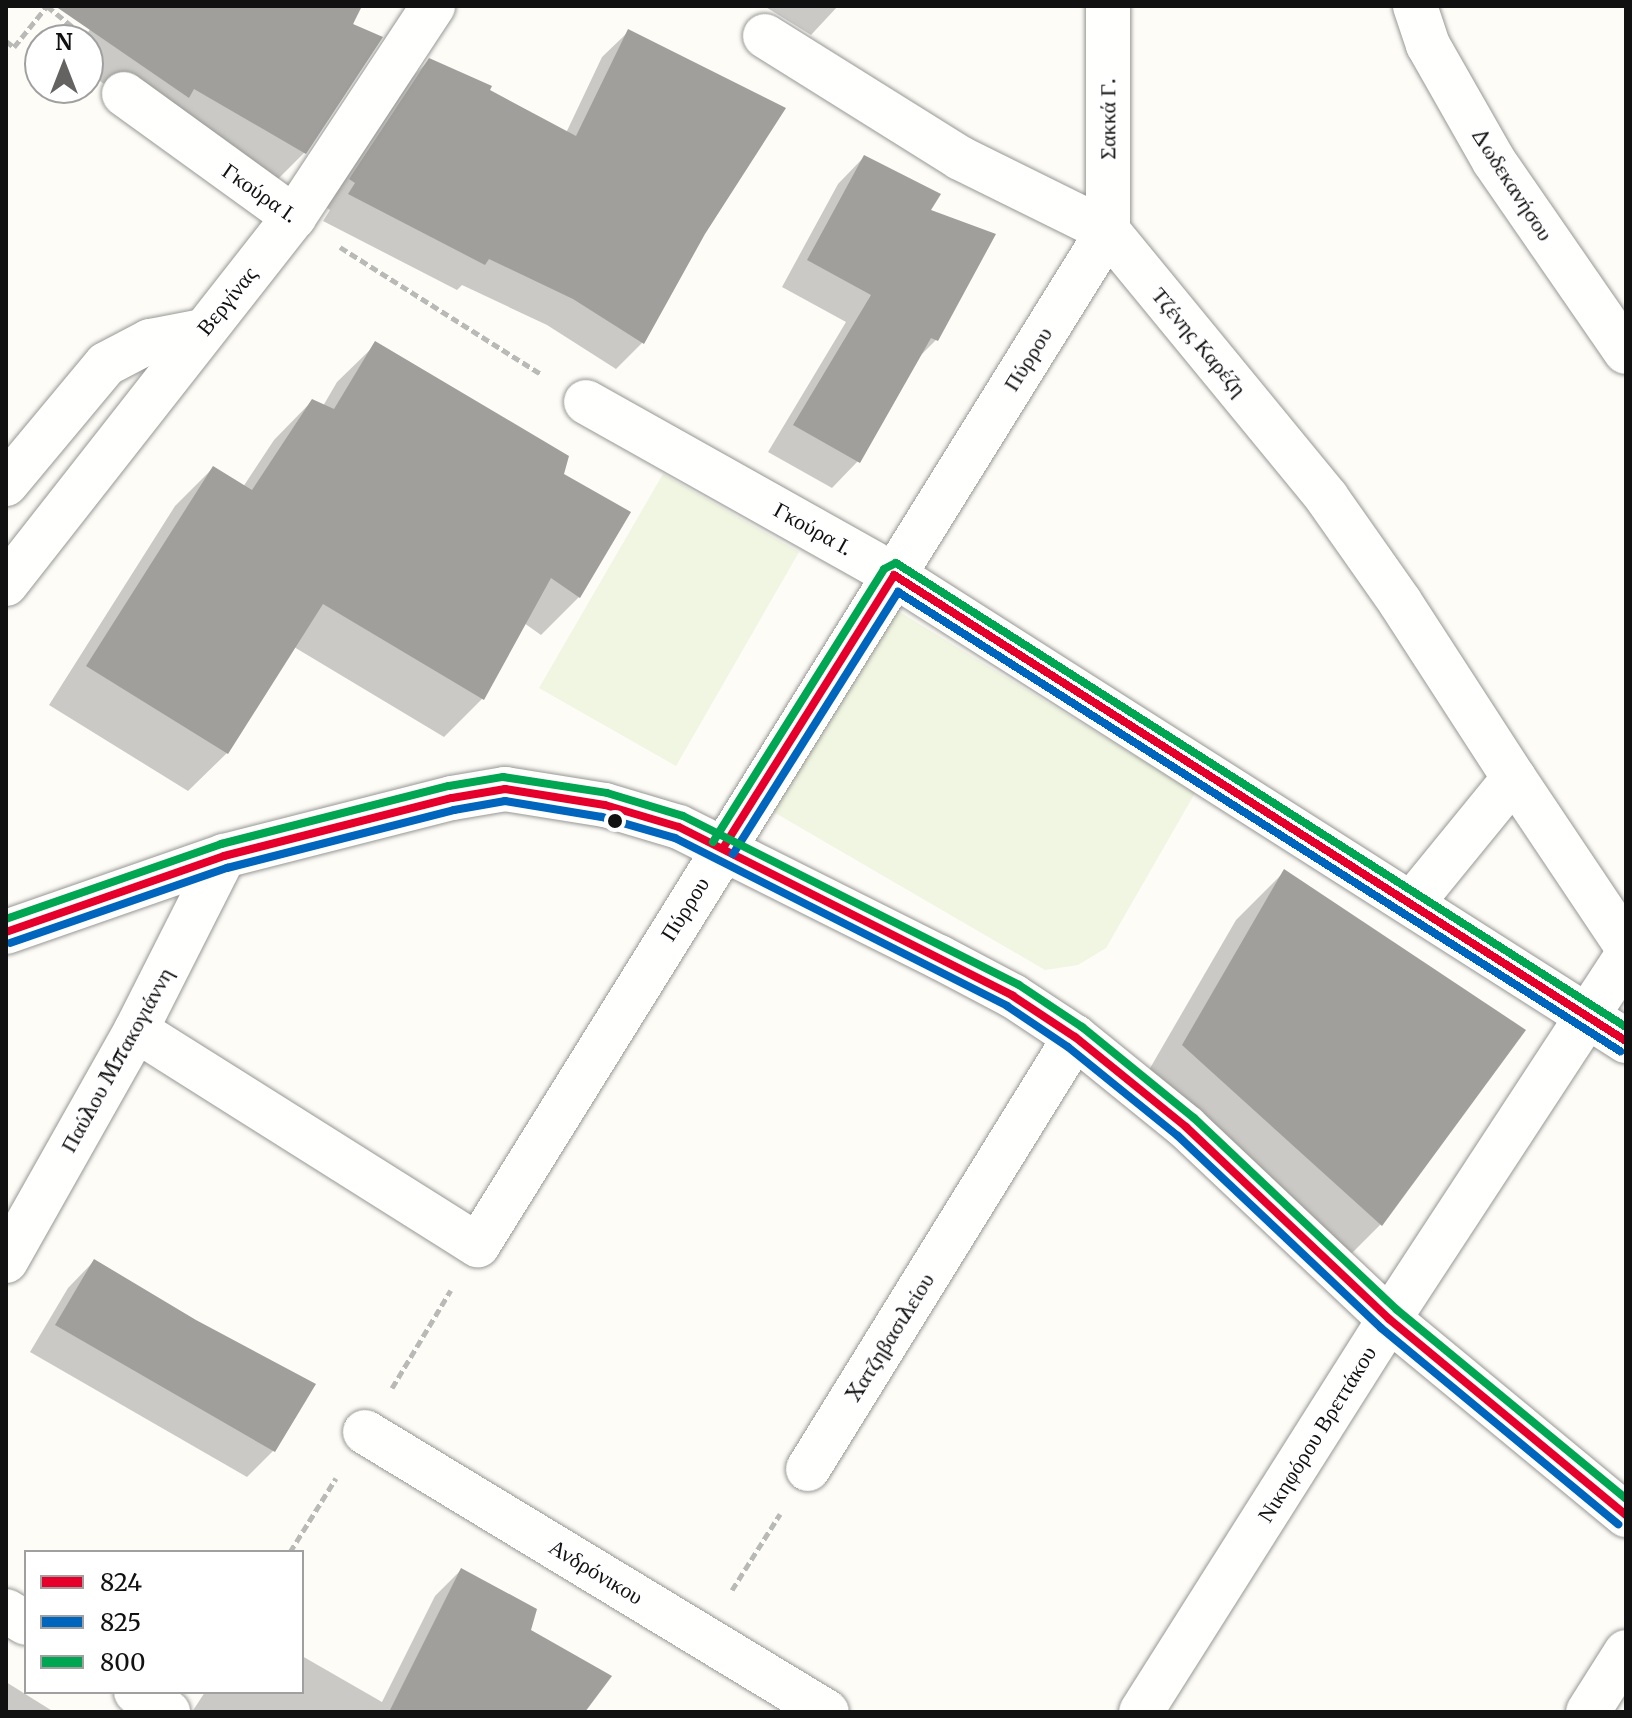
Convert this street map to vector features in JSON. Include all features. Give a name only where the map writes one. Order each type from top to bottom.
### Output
[{"type":"street","name":"Βεργίνας","points":[[6,584],[294,217],[433,6]]},
{"type":"street","name":"Σακκά Γ.","points":[[1108,6],[1108,231]]},
{"type":"street","name":"Δωδεκανήσου","points":[[1415,6],[1428,45],[1494,161],[1626,352]]},
{"type":"street","name":"Τζένης Καρέζη","points":[[765,36],[960,158],[1108,231],[1327,498],[1400,602],[1626,945]]},
{"type":"street","name":"Γκούρα Ι.","points":[[124,94],[294,217]]},
{"type":"street","name":"Πύρρου","points":[[136,1030],[478,1245],[1108,231]]},
{"type":"street","points":[[6,484],[106,364],[150,341],[203,331]]},
{"type":"street","name":"Γκούρα Ι.","points":[[586,402],[894,575],[1626,1041]]},
{"type":"street","points":[[1412,903],[1514,778]]},
{"type":"street","points":[[6,932],[224,856],[452,798],[505,789],[605,805],[679,827],[1013,996],[1075,1037],[1186,1127],[1389,1319],[1626,1515]]},
{"type":"street","name":"Παύλου Μπακογιάννη","points":[[6,1261],[136,1030],[224,856]]},
{"type":"street","name":"Νικηφόρου Βρεττάκου","points":[[1141,1712],[1389,1319],[1626,957]]},
{"type":"street","name":"Χατζηβασιλείου","points":[[808,1469],[1075,1037]]},
{"type":"street","name":"Ανδρόνικου","points":[[365,1432],[827,1712]]},
{"type":"street","points":[[6,1611],[24,1622]]},
{"type":"street","points":[[1588,1712],[1626,1652]]},
{"type":"street","points":[[139,1694],[168,1712]]},
{"type":"path","points":[[33,24],[47,6],[70,24]]},
{"type":"path","points":[[6,41],[14,47],[24,35]]},
{"type":"path","name":"Γκούρα Ι.","points":[[294,217],[586,402]]},
{"type":"path","points":[[703,1636],[808,1469]]},
{"type":"green space","points":[[663,474],[799,552],[676,766],[539,688]]},
{"type":"green space","points":[[890,606],[1195,793],[1106,948],[1078,965],[1045,970],[753,800]]},
{"type":"building","points":[[55,6],[362,6],[353,24],[383,37],[306,154],[194,89],[189,98],[104,40],[104,24],[81,24]]},
{"type":"building","points":[[628,29],[786,108],[705,234],[644,344],[573,299],[489,259],[485,265],[348,194],[355,183],[349,179],[429,58],[492,86],[490,90],[576,136]]},
{"type":"building","points":[[864,155],[941,194],[931,210],[996,234],[938,341],[931,338],[860,463],[793,425],[871,295],[807,260]]},
{"type":"building","points":[[375,341],[569,456],[564,474],[631,512],[580,598],[551,578],[484,700],[323,604],[228,754],[86,666],[213,466],[252,490],[312,399],[334,409]]},
{"type":"building","points":[[1284,869],[1526,1030],[1382,1226],[1182,1045]]},
{"type":"building","points":[[94,1259],[196,1320],[316,1384],[275,1452],[55,1325]]},
{"type":"building","points":[[461,1568],[537,1609],[531,1630],[612,1676],[585,1712],[389,1712]]},
{"type":"transit line","name":"800","points":[[713,842],[884,569],[896,563],[1626,1027]]},
{"type":"transit line","name":"824","points":[[723,848],[894,575],[1626,1041]]},
{"type":"transit line","name":"825","points":[[733,854],[898,592],[1620,1051]]},
{"type":"transit line","name":"800","points":[[6,919],[221,844],[449,786],[503,777],[607,793],[683,816],[1019,985],[1082,1027],[1194,1118],[1397,1310],[1626,1499]]},
{"type":"transit line","name":"824","points":[[6,932],[224,856],[452,798],[505,789],[605,805],[679,827],[1013,996],[1075,1037],[1186,1127],[1389,1319],[1626,1515]]},
{"type":"transit line","name":"825","points":[[10,943],[227,868],[454,810],[505,801],[602,817],[675,838],[1007,1006],[1068,1047],[1178,1136],[1381,1328],[1618,1524]]}]
